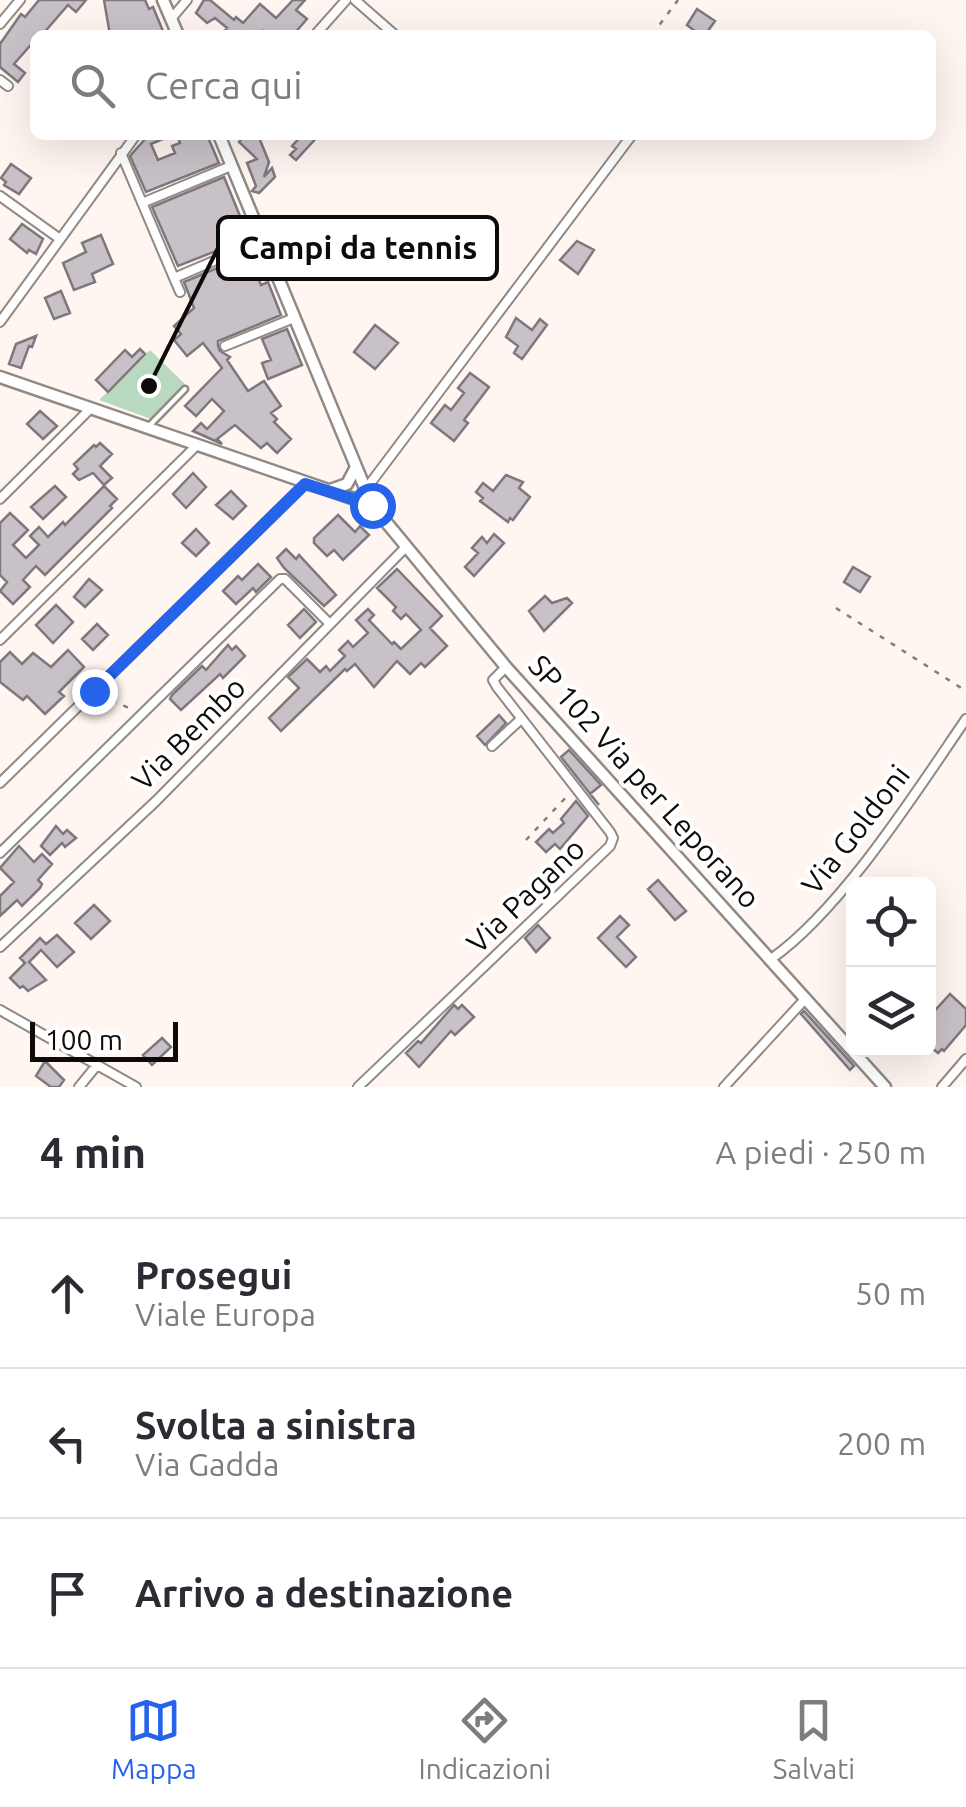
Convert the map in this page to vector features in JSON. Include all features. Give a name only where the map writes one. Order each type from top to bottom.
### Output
[{"type":"street","points":[[0,24],[20,0]]},
{"type":"street","points":[[163,0],[176,30]]},
{"type":"street","points":[[171,19],[188,0]]},
{"type":"street","points":[[319,30],[346,0]]},
{"type":"street","points":[[355,0],[389,30]]},
{"type":"street","points":[[0,322],[132,140]]},
{"type":"street","name":"SP 102 Via per Leporano","points":[[222,140],[372,505],[506,667],[885,1087]]},
{"type":"street","points":[[366,489],[628,140]]},
{"type":"street","points":[[121,154],[180,292]]},
{"type":"street","points":[[142,202],[231,166]]},
{"type":"street","points":[[0,196],[60,239]]},
{"type":"street","points":[[174,278],[262,240]]},
{"type":"street","points":[[0,298],[11,306]]},
{"type":"street","points":[[225,346],[294,318]]},
{"type":"street","points":[[0,378],[372,505]]},
{"type":"street","points":[[0,500],[91,408]]},
{"type":"street","points":[[0,640],[195,447]]},
{"type":"street","points":[[328,491],[347,484],[356,466]]},
{"type":"street","points":[[0,783],[305,484]]},
{"type":"street","name":"Via Bembo","points":[[0,946],[156,801],[405,548]]},
{"type":"street","points":[[0,853],[280,579],[285,578],[330,624]]},
{"type":"street","name":"Via Pagano","points":[[358,1087],[610,846],[610,832],[572,788],[493,680],[506,667]]},
{"type":"street","points":[[492,746],[520,720]]},
{"type":"street","name":"Via Goldoni","points":[[772,960],[848,881],[966,720]]},
{"type":"street","points":[[724,1087],[806,998]]},
{"type":"street","points":[[0,1010],[136,1087]]},
{"type":"street","points":[[942,1087],[966,1060]]},
{"type":"street","points":[[79,1087],[97,1064]]},
{"type":"lane","points":[[146,429],[185,389]]},
{"type":"path","points":[[656,30],[678,0]]},
{"type":"path","points":[[836,608],[966,691]]},
{"type":"path","points":[[94,691],[130,710],[144,711]]},
{"type":"path","points":[[526,840],[559,808],[572,788]]},
{"type":"green space","points":[[150,350],[185,384],[151,419],[99,400]]},
{"type":"building","points":[[39,0],[86,0],[76,12],[68,5],[46,30],[30,30],[30,46],[14,64],[25,73],[18,82],[0,67],[0,44],[21,14],[25,17]]},
{"type":"building","points":[[104,0],[145,0],[149,9],[153,7],[163,30],[109,30]]},
{"type":"building","points":[[204,0],[210,0],[243,23],[260,4],[276,18],[293,0],[305,0],[296,10],[307,19],[297,30],[225,30],[215,18],[207,23],[196,13]]},
{"type":"building","points":[[697,9],[715,21],[709,30],[693,30],[687,25]]},
{"type":"building","points":[[144,140],[160,140],[151,144],[158,160],[175,153],[172,146],[179,140],[209,140],[219,163],[146,192],[130,156]]},
{"type":"building","points":[[260,140],[269,162],[264,177],[272,168],[275,177],[259,193],[252,191],[256,186],[247,163],[257,159],[239,142]]},
{"type":"building","points":[[297,140],[314,140],[296,160],[290,155],[296,149],[292,146]]},
{"type":"building","points":[[11,164],[31,178],[19,194],[4,185],[6,182],[1,178]]},
{"type":"building","points":[[224,177],[249,238],[178,266],[152,207]]},
{"type":"building","points":[[22,224],[43,239],[36,254],[29,250],[27,253],[10,239]]},
{"type":"building","points":[[101,235],[113,264],[92,274],[95,282],[74,290],[63,263],[86,252],[82,243]]},
{"type":"building","points":[[577,241],[594,250],[578,274],[560,260]]},
{"type":"building","points":[[255,252],[261,265],[254,268],[261,285],[268,282],[281,315],[218,341],[218,346],[230,357],[227,360],[248,391],[264,381],[281,406],[271,413],[277,419],[274,422],[291,439],[277,453],[267,443],[261,448],[235,425],[217,439],[222,444],[193,431],[201,423],[207,429],[224,411],[212,399],[196,416],[185,406],[222,368],[203,343],[187,356],[174,340],[181,334],[174,326],[194,308],[184,282]]},
{"type":"building","points":[[61,291],[70,313],[54,319],[45,298]]},
{"type":"building","points":[[516,318],[532,330],[540,319],[547,325],[522,359],[514,353],[518,346],[506,337]]},
{"type":"building","points":[[375,325],[398,343],[375,369],[354,352]]},
{"type":"building","points":[[287,329],[302,365],[268,379],[262,363],[271,360],[262,339]]},
{"type":"building","points":[[36,336],[21,368],[9,364],[16,344]]},
{"type":"building","points":[[140,349],[145,354],[108,392],[96,380],[125,350],[132,357]]},
{"type":"building","points":[[470,373],[489,387],[464,420],[468,423],[454,441],[431,423],[445,405],[451,410],[464,393],[458,388]]},
{"type":"building","points":[[40,411],[57,426],[43,439],[27,424]]},
{"type":"building","points":[[100,443],[112,454],[100,466],[112,478],[104,485],[93,473],[79,480],[73,474],[78,469],[74,464]]},
{"type":"building","points":[[193,473],[206,487],[186,508],[173,494]]},
{"type":"building","points":[[506,475],[523,482],[519,488],[530,497],[508,522],[480,501],[483,498],[476,492],[483,483],[493,491]]},
{"type":"building","points":[[55,486],[66,497],[43,519],[31,507]]},
{"type":"building","points":[[104,486],[117,499],[112,508],[45,575],[36,566],[23,580],[30,587],[13,604],[0,591],[7,582],[0,575],[0,523],[10,513],[28,530],[13,545],[26,558],[39,545],[30,536],[39,527],[48,537]]},
{"type":"building","points":[[231,491],[246,506],[233,519],[216,505]]},
{"type":"building","points":[[338,515],[355,532],[360,526],[369,535],[343,560],[334,550],[327,556],[314,543],[314,538]]},
{"type":"building","points":[[196,529],[209,543],[196,556],[182,543]]},
{"type":"building","points":[[494,534],[504,543],[474,576],[465,567],[478,553],[472,548],[482,537],[487,543]]},
{"type":"building","points":[[286,549],[296,559],[299,555],[336,595],[324,606],[277,558]]},
{"type":"building","points":[[258,564],[271,577],[236,604],[223,591]]},
{"type":"building","points":[[853,567],[870,577],[860,592],[844,582]]},
{"type":"building","points":[[397,569],[442,616],[430,628],[447,646],[425,667],[421,663],[410,674],[397,661],[374,687],[355,664],[345,669],[281,731],[269,718],[299,688],[288,677],[307,659],[320,672],[326,666],[330,671],[345,656],[339,650],[348,641],[353,647],[368,633],[356,620],[368,609],[374,615],[369,620],[401,649],[421,630],[406,614],[401,619],[393,611],[396,607],[377,588]]},
{"type":"building","points":[[89,579],[102,590],[85,607],[74,597]]},
{"type":"building","points":[[545,596],[552,603],[567,598],[572,603],[544,631],[529,611]]},
{"type":"building","points":[[56,605],[73,622],[53,643],[36,625]]},
{"type":"building","points":[[304,609],[316,622],[300,638],[288,625]]},
{"type":"building","points":[[97,624],[108,635],[93,650],[82,639]]},
{"type":"building","points":[[228,645],[232,650],[236,646],[245,656],[181,710],[170,699],[172,695],[202,666],[206,670]]},
{"type":"building","points":[[68,650],[84,667],[59,692],[64,696],[45,714],[27,696],[23,700],[0,682],[0,662],[10,652],[22,664],[33,653],[51,667]]},
{"type":"building","points":[[499,715],[506,723],[485,745],[477,736]]},
{"type":"building","points":[[569,750],[601,785],[590,794],[561,757]]},
{"type":"building","points":[[576,801],[588,816],[560,849],[555,844],[546,852],[536,842],[549,829],[553,833],[564,823],[561,819]]},
{"type":"building","points":[[56,826],[63,834],[67,830],[76,838],[65,847],[62,843],[50,855],[41,846]]},
{"type":"building","points":[[19,846],[34,862],[42,854],[52,864],[38,880],[40,888],[22,906],[17,900],[0,916],[0,896],[14,882],[0,868]]},
{"type":"building","points":[[658,880],[686,911],[675,920],[648,889]]},
{"type":"building","points":[[94,905],[110,921],[91,939],[75,923]]},
{"type":"building","points":[[620,916],[629,925],[617,937],[636,957],[626,967],[598,938]]},
{"type":"building","points":[[538,925],[550,938],[536,952],[525,938]]},
{"type":"building","points":[[57,935],[74,952],[57,967],[41,950],[29,962],[46,980],[28,991],[20,988],[10,978],[25,963],[20,958],[40,938],[46,944]]},
{"type":"building","points":[[950,994],[966,1009],[966,1025],[938,1053],[936,1051],[936,1009]]},
{"type":"building","points":[[454,1005],[458,1009],[462,1005],[474,1017],[455,1035],[451,1031],[419,1067],[406,1053],[418,1041],[421,1043]]},
{"type":"building","points":[[804,1011],[854,1066],[850,1070],[801,1014]]},
{"type":"building","points":[[162,1038],[171,1047],[152,1065],[143,1055]]},
{"type":"building","points":[[45,1061],[64,1080],[59,1087],[51,1087],[36,1076]]},
{"type":"place","name":"Campi da tennis","points":[[149,386]]},
{"type":"route","points":[[94,691],[305,484],[372,505]]}]
